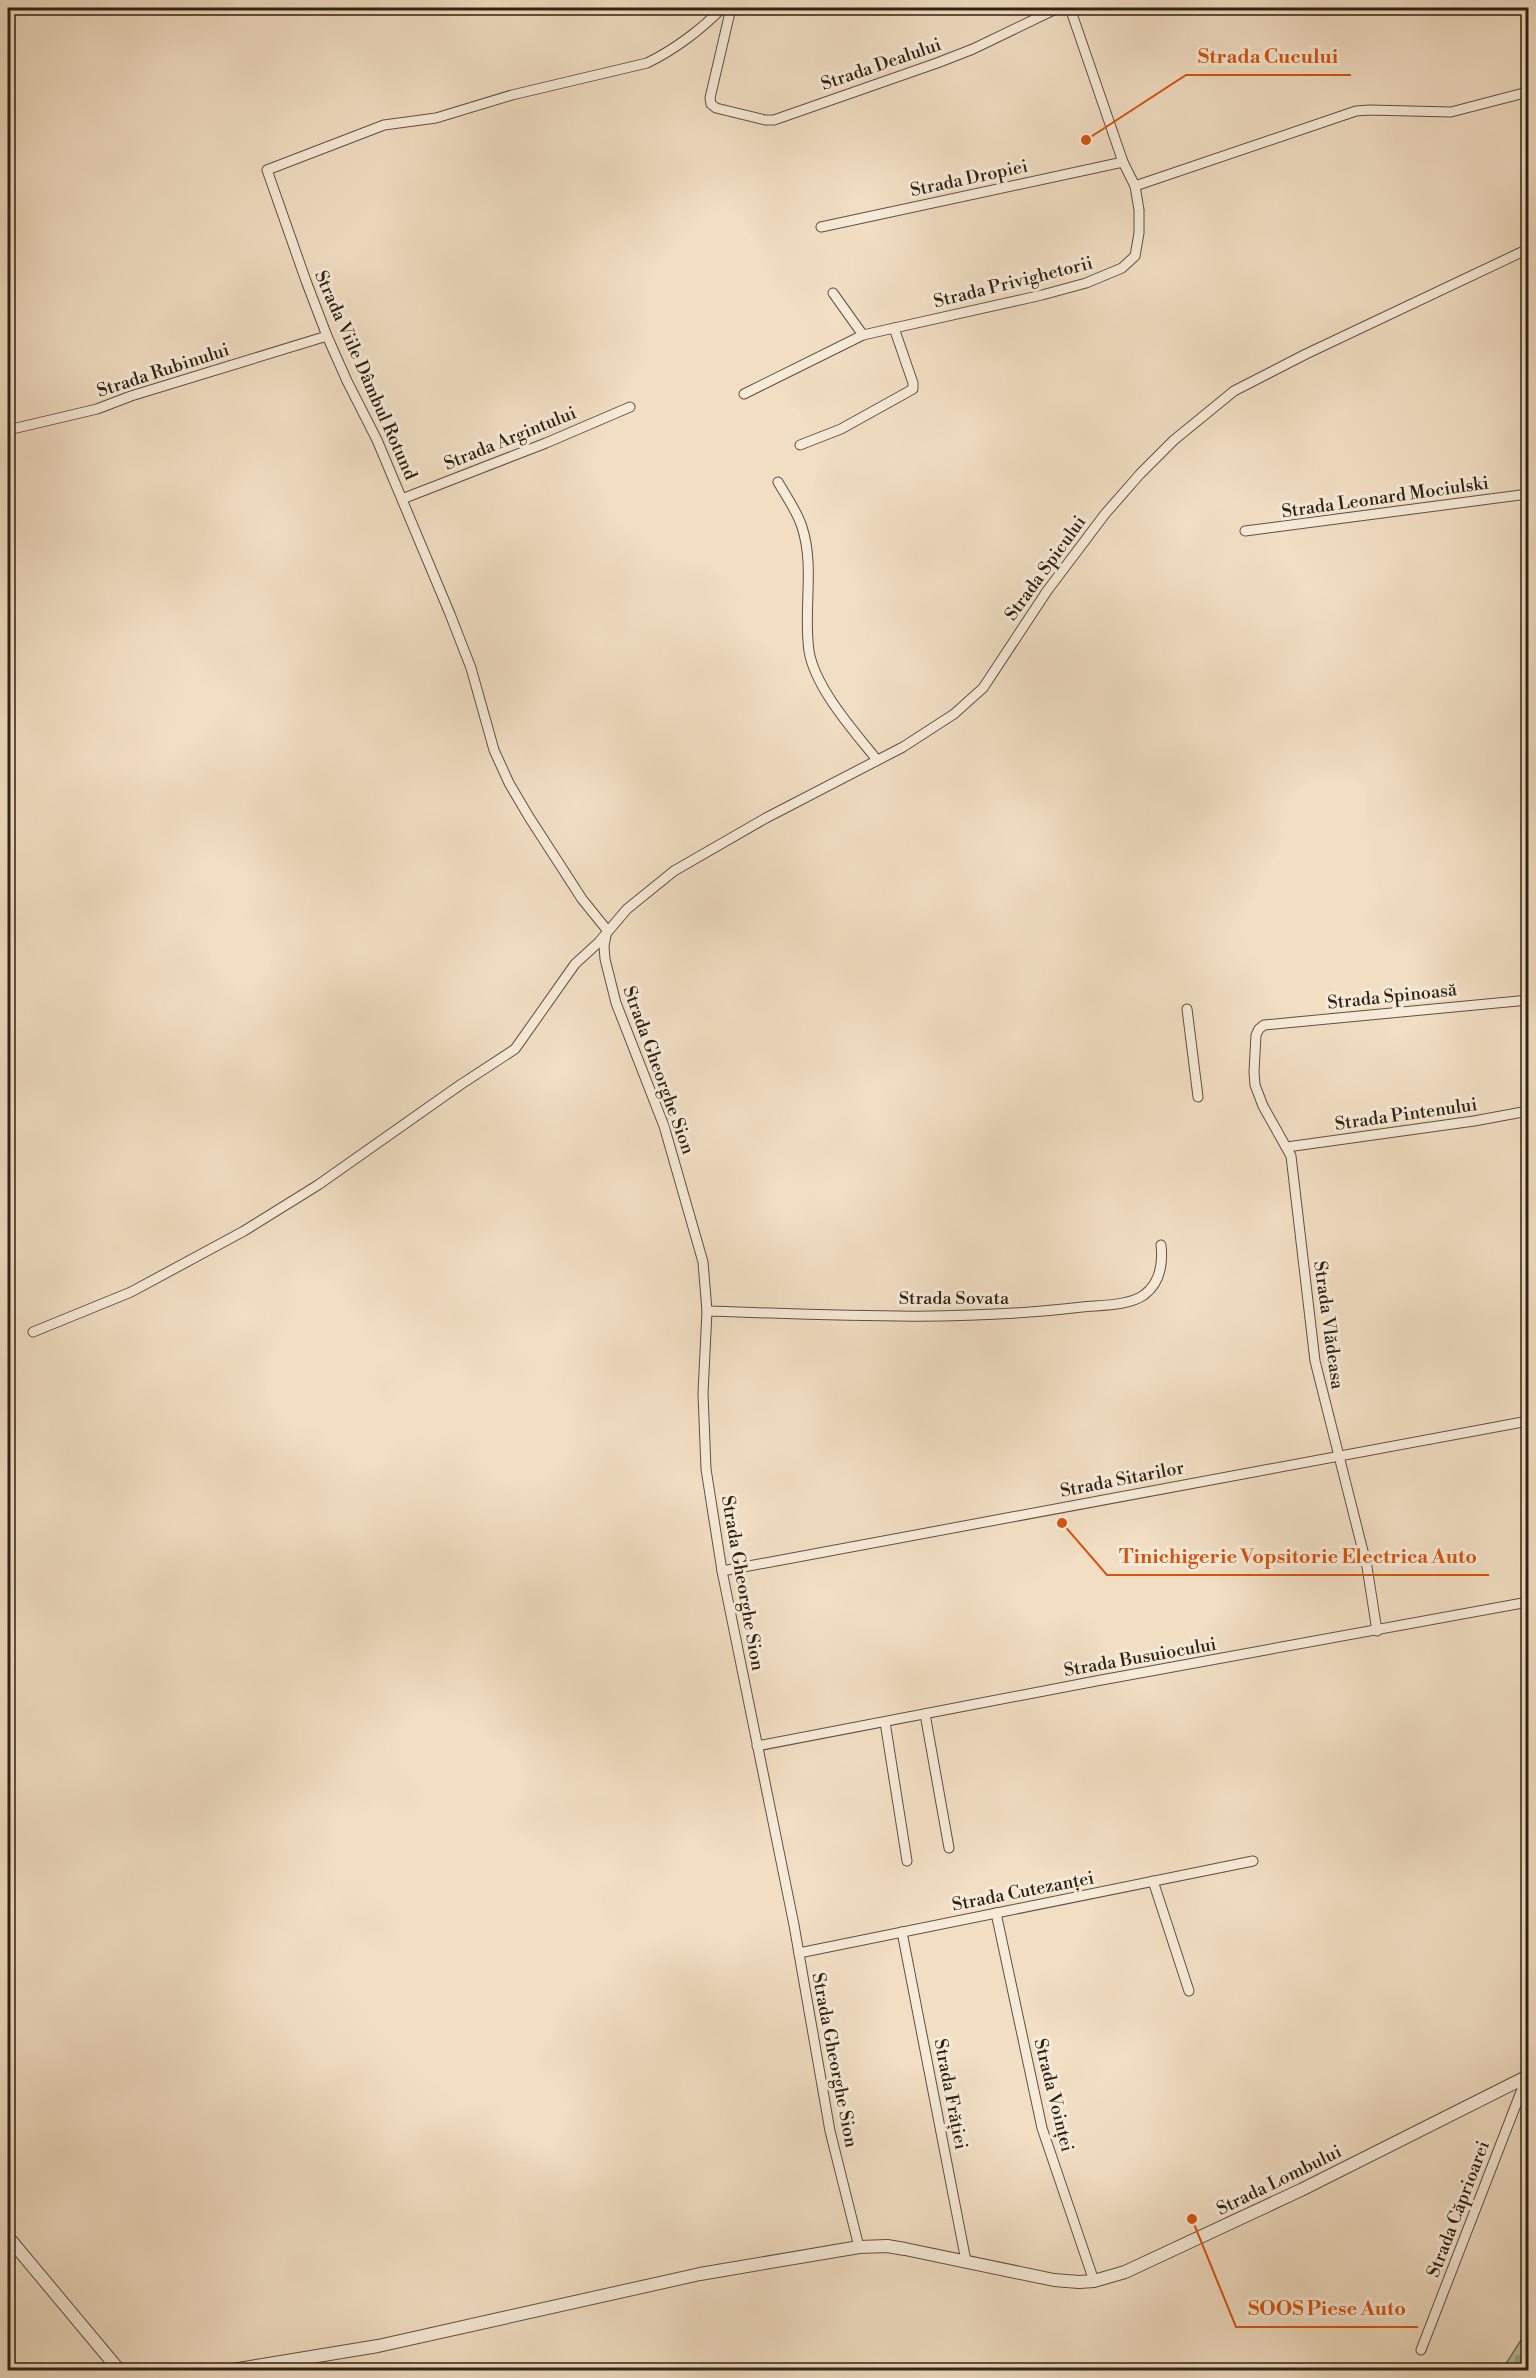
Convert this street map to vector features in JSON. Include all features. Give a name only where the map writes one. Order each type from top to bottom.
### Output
[{"type":"street","name":"Strada Viile Dâmbul Rotund","points":[[607,930],[582,899],[509,783],[494,750],[471,668],[377,440],[327,336],[267,170],[384,125],[436,117],[522,93],[647,63],[660,57],[722,8]]},
{"type":"street","name":"Strada Dealului","points":[[731,8],[710,98],[711,104],[716,108],[765,120],[774,120],[938,63],[974,49],[1058,8]]},
{"type":"street","points":[[1070,8],[1123,162],[1135,186],[1356,111],[1451,112],[1528,92]]},
{"type":"street","name":"Strada Dropiei","points":[[821,226],[1123,162]]},
{"type":"street","name":"Strada Privighetorii","points":[[744,394],[863,335],[1032,298],[1086,283],[1122,268],[1135,256],[1139,233],[1139,210],[1135,186]]},
{"type":"street","name":"Strada Spicului","points":[[33,1332],[131,1292],[244,1231],[318,1185],[460,1084],[504,1057],[524,1040],[575,964],[599,942],[627,909],[674,871],[776,813],[903,747],[954,714],[983,688],[1047,591],[1105,514],[1140,474],[1203,414],[1234,391],[1306,354],[1528,249]]},
{"type":"street","points":[[833,292],[863,335]]},
{"type":"street","points":[[800,445],[842,429],[913,389],[894,328]]},
{"type":"street","name":"Strada Rubinului","points":[[8,430],[97,409],[130,396],[327,336]]},
{"type":"street","name":"Strada Argintului","points":[[402,500],[630,407]]},
{"type":"street","points":[[778,482],[802,525],[806,549],[808,636],[813,666],[848,723],[877,760]]},
{"type":"street","name":"Strada Leonard Mociulski","points":[[1245,531],[1528,494]]},
{"type":"street","name":"Strada Gheorghe Sion","points":[[607,930],[603,946],[616,1003],[664,1125],[703,1262],[707,1311],[703,1393],[706,1469],[722,1571],[799,1953],[830,2131],[859,2247]]},
{"type":"street","name":"Strada Spinoasă","points":[[1259,1029],[1264,1025],[1528,1000]]},
{"type":"street","points":[[1187,1009],[1198,1097]]},
{"type":"street","name":"Strada Vlădeasa","points":[[1259,1029],[1256,1035],[1254,1072],[1258,1095],[1287,1147],[1294,1174],[1316,1361],[1367,1567],[1377,1631]]},
{"type":"street","name":"Strada Pintenului","points":[[1287,1147],[1474,1121],[1528,1111]]},
{"type":"street","name":"Strada Sovata","points":[[707,1311],[969,1316],[1032,1313],[1119,1303],[1134,1300],[1154,1285],[1163,1259],[1161,1245]]},
{"type":"street","name":"Strada Sitarilor","points":[[722,1571],[1528,1421]]},
{"type":"street","name":"Strada Busuiocului","points":[[758,1746],[1528,1602]]},
{"type":"street","points":[[925,1714],[949,1848]]},
{"type":"street","points":[[885,1722],[907,1861]]},
{"type":"street","name":"Strada Cutezanței","points":[[799,1953],[1253,1861]]},
{"type":"street","points":[[1153,1881],[1189,1991]]},
{"type":"street","name":"Strada Voinței","points":[[996,1913],[1042,2128],[1095,2281]]},
{"type":"street","name":"Strada Frăției","points":[[902,1932],[966,2261]]},
{"type":"street","name":"Strada Lombului","points":[[232,2370],[378,2346],[700,2274],[859,2247],[887,2246],[1054,2280],[1095,2281],[1125,2272],[1301,2190],[1526,2078]]},
{"type":"street","name":"Strada Căprioarei","points":[[1421,2350],[1526,2078]]},
{"type":"street","points":[[8,2237],[118,2370]]},
{"type":"green space","points":[[1528,2329],[1528,2370],[1502,2370]]},
{"type":"place","name":"Strada Cucului","points":[[1086,140]]},
{"type":"place","name":"Tinichigerie Vopsitorie Electrica Auto","points":[[1062,1523]]},
{"type":"place","name":"SOOS Piese Auto","points":[[1192,2219]]}]
